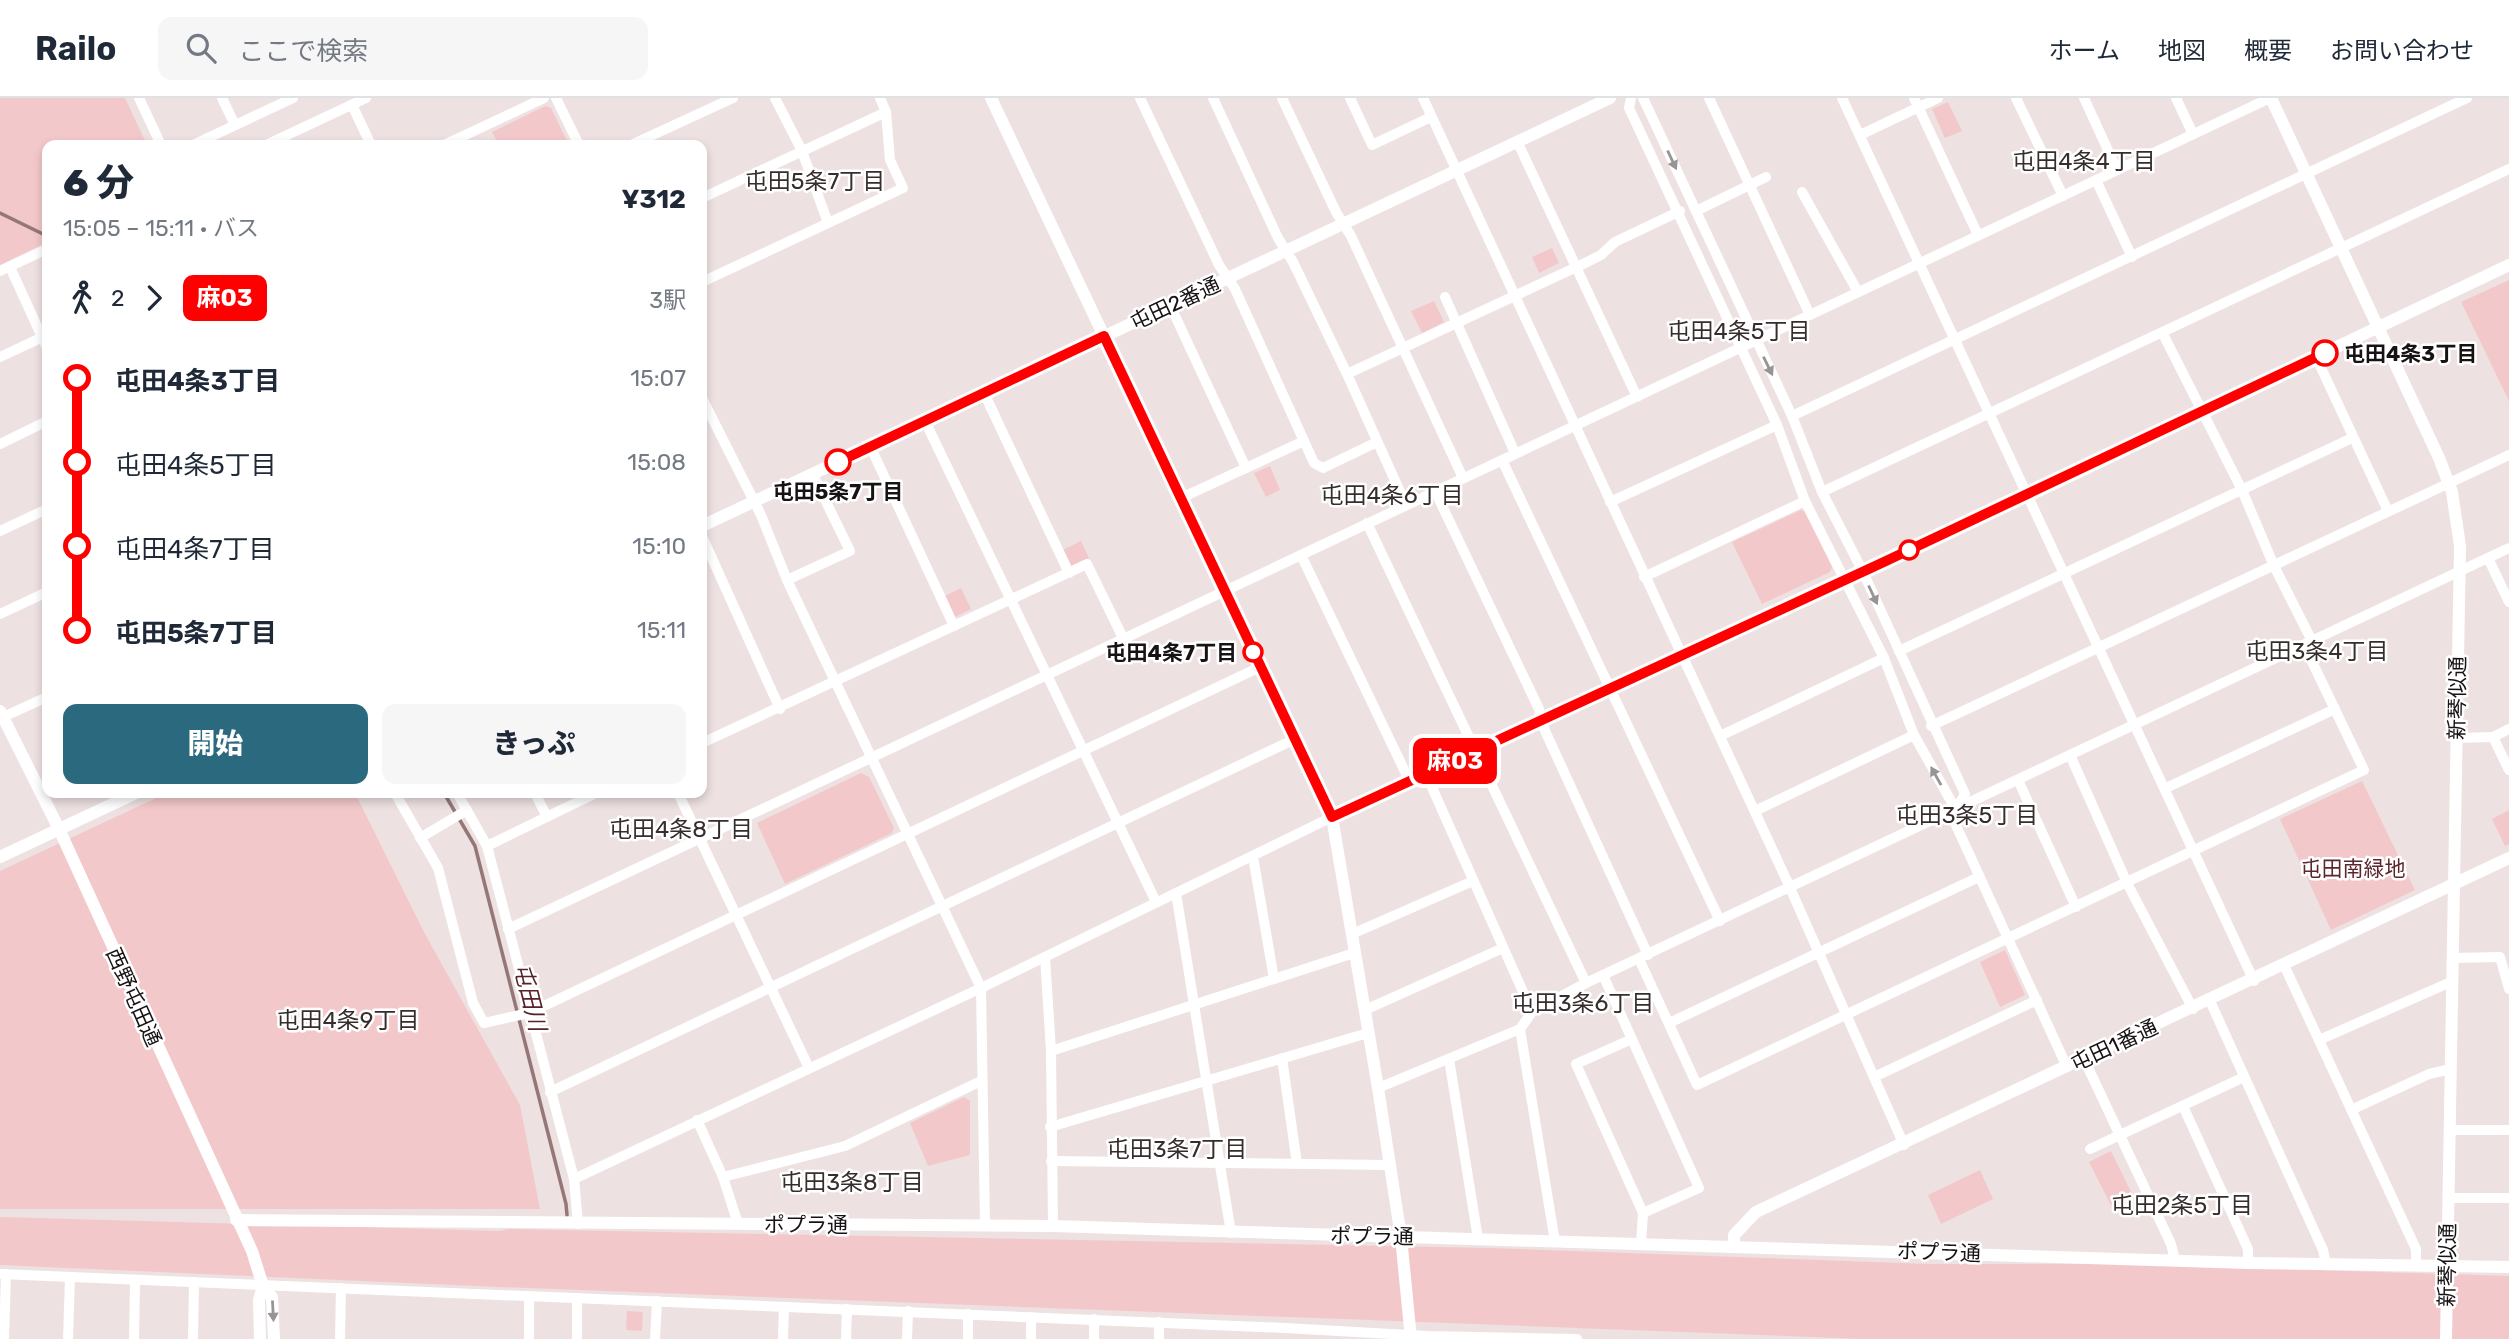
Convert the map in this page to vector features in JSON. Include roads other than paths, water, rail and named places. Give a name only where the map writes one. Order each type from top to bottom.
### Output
[{"type":"street","points":[[139,98],[159,140]]},
{"type":"street","points":[[222,98],[235,125]]},
{"type":"street","points":[[204,140],[293,98]]},
{"type":"street","points":[[277,140],[366,98]]},
{"type":"street","points":[[455,140],[544,98]]},
{"type":"street","points":[[556,98],[577,140]]},
{"type":"street","points":[[642,140],[733,98]]},
{"type":"street","points":[[775,98],[802,151],[828,223]]},
{"type":"street","points":[[707,280],[903,188],[890,160],[886,112],[880,98]]},
{"type":"street","points":[[991,98],[1332,817],[1401,1237],[1411,1336]]},
{"type":"street","points":[[1140,98],[1314,463],[1323,468],[1377,442]]},
{"type":"street","points":[[1213,98],[1348,374],[1406,505]]},
{"type":"street","points":[[1282,98],[1404,349],[1463,478]]},
{"type":"street","points":[[1350,98],[1372,145],[1431,117]]},
{"type":"street","points":[[1423,98],[1790,887],[1904,1144]]},
{"type":"street","name":"屯田2番通","points":[[707,524],[1610,98]]},
{"type":"street","points":[[1631,98],[1629,108],[1680,211],[1777,425],[1805,501],[1847,579],[1884,658],[1914,735],[1956,810]]},
{"type":"street","points":[[1643,98],[1792,416],[1822,492],[1863,572],[1931,726],[1965,794],[1956,810],[1954,821],[2067,1067]]},
{"type":"street","points":[[1709,98],[1747,186],[1810,315]]},
{"type":"street","points":[[1842,98],[2137,724],[2254,981]]},
{"type":"street","points":[[1860,135],[1916,103],[1938,98]]},
{"type":"street","points":[[2016,98],[2063,196]]},
{"type":"street","points":[[2084,98],[2118,170]]},
{"type":"street","points":[[2176,98],[2193,134]]},
{"type":"street","points":[[508,929],[2270,98]]},
{"type":"street","name":"新琴似通","points":[[2270,98],[2379,327],[2449,484],[2460,546],[2446,1339]]},
{"type":"street","points":[[1792,416],[2467,98]]},
{"type":"street","points":[[1916,103],[1978,236]]},
{"type":"street","points":[[352,105],[369,140]]},
{"type":"street","points":[[707,196],[886,112]]},
{"type":"street","points":[[1517,141],[1637,397]]},
{"type":"street","points":[[1822,492],[2163,334],[2509,169]]},
{"type":"street","points":[[1696,211],[1766,177]]},
{"type":"street","points":[[2096,180],[2132,257]]},
{"type":"street","points":[[1802,191],[1857,292]]},
{"type":"street","points":[[1348,374],[1575,268],[1601,255],[1615,242],[1680,211]]},
{"type":"street","points":[[42,251],[5,269],[42,333]]},
{"type":"street","points":[[574,1179],[981,988],[1332,817],[1863,572],[2509,265]]},
{"type":"street","points":[[1445,297],[1515,453]]},
{"type":"street","points":[[1170,305],[1246,468]]},
{"type":"street","points":[[1435,491],[1539,709],[1541,722],[1697,1085],[2364,770],[2335,709],[2242,489],[2163,334]]},
{"type":"street","points":[[0,357],[42,341]]},
{"type":"street","points":[[2316,357],[2388,512]]},
{"type":"street","points":[[984,393],[1069,573]]},
{"type":"street","points":[[707,408],[981,988],[985,1225]]},
{"type":"street","points":[[925,421],[1156,902]]},
{"type":"street","points":[[0,444],[42,423]]},
{"type":"street","points":[[1610,502],[1777,425]]},
{"type":"street","points":[[1899,651],[2352,438]]},
{"type":"street","points":[[1181,498],[1304,441]]},
{"type":"street","points":[[870,446],[954,626]]},
{"type":"street","points":[[1931,726],[2509,455]]},
{"type":"street","points":[[1502,460],[1720,921]]},
{"type":"street","points":[[788,580],[850,551],[813,474]]},
{"type":"street","points":[[1644,576],[1805,501]]},
{"type":"street","points":[[0,531],[42,511]]},
{"type":"street","points":[[1367,523],[1586,983]]},
{"type":"street","points":[[707,547],[780,709]]},
{"type":"street","points":[[1378,1088],[1520,1029],[1532,1012],[1602,975],[2509,548]]},
{"type":"street","points":[[1301,555],[1410,782]]},
{"type":"street","points":[[2488,558],[2509,601]]},
{"type":"street","points":[[707,741],[1087,564],[1124,640]]},
{"type":"street","points":[[0,614],[42,594]]},
{"type":"street","points":[[1720,736],[1884,658]]},
{"type":"street","points":[[398,798],[438,867],[473,1003],[484,1023],[529,1013],[1260,667]]},
{"type":"street","points":[[1,714],[42,699]]},
{"type":"street","points":[[2166,788],[2335,709]]},
{"type":"street","name":"西野屯田通","points":[[1,714],[42,795]]},
{"type":"street","points":[[2457,738],[2493,737],[2509,729]]},
{"type":"street","points":[[1755,811],[1914,735]]},
{"type":"street","points":[[2493,737],[2509,770]]},
{"type":"street","points":[[550,1092],[945,907],[1294,739]]},
{"type":"street","points":[[2070,755],[2127,883],[2193,1009]]},
{"type":"street","points":[[1426,774],[1532,1012]]},
{"type":"street","points":[[2018,780],[2076,907]]},
{"type":"street","name":"西野屯田通","points":[[43,798],[252,1251],[264,1286],[272,1297],[274,1339]]},
{"type":"street","points":[[0,857],[125,798]]},
{"type":"street","points":[[460,798],[487,846],[574,1179],[578,1224]]},
{"type":"street","points":[[538,798],[547,817]]},
{"type":"street","points":[[487,846],[586,798]]},
{"type":"street","points":[[680,798],[809,1068]]},
{"type":"street","points":[[420,838],[467,810]]},
{"type":"street","points":[[1253,857],[1274,979]]},
{"type":"street","name":"屯田1番通","points":[[1734,1245],[1734,1235],[1756,1212],[2254,981],[2509,858]]},
{"type":"street","points":[[1669,1023],[1979,877]]},
{"type":"street","points":[[1352,934],[1473,881]]},
{"type":"street","points":[[1176,893],[1231,1233]]},
{"type":"street","points":[[1365,1010],[1503,948]]},
{"type":"street","points":[[1051,1051],[1354,953]]},
{"type":"street","points":[[1045,957],[1051,1051],[1053,1226]]},
{"type":"street","points":[[2453,958],[2500,957],[2509,989]]},
{"type":"street","points":[[2284,965],[2416,1249],[2416,1265]]},
{"type":"street","points":[[1602,975],[1699,1188],[1643,1213]]},
{"type":"street","points":[[2319,1040],[2453,981]]},
{"type":"street","points":[[1874,1077],[2037,1000]]},
{"type":"street","points":[[2210,1001],[2323,1250],[2326,1264]]},
{"type":"street","points":[[1520,1029],[1555,1241]]},
{"type":"street","points":[[1050,1127],[1368,1032]]},
{"type":"street","points":[[1632,1039],[1576,1064],[1643,1213],[1641,1244]]},
{"type":"street","points":[[1282,1058],[1297,1164]]},
{"type":"street","points":[[1449,1059],[1478,1239]]},
{"type":"street","points":[[2084,1059],[2122,1135],[2171,1244],[2175,1260]]},
{"type":"street","points":[[2351,1110],[2429,1074],[2451,1069]]},
{"type":"street","points":[[2090,1149],[2244,1077]]},
{"type":"street","points":[[723,1177],[845,1146],[981,1081]]},
{"type":"street","points":[[2183,1106],[2248,1249],[2248,1263]]},
{"type":"street","points":[[697,1120],[723,1177],[738,1224]]},
{"type":"street","points":[[2450,1130],[2509,1130]]},
{"type":"street","points":[[1051,1161],[1390,1165]]},
{"type":"street","points":[[2448,1198],[2509,1198]]},
{"type":"street","name":"ポプラ通","points":[[236,1220],[1053,1226],[2248,1263],[2509,1267]]},
{"type":"street","points":[[4,1339],[3,1274],[1159,1322],[1285,1333],[1577,1339]]},
{"type":"street","points":[[68,1339],[70,1277]]},
{"type":"street","points":[[134,1339],[135,1280]]},
{"type":"street","points":[[193,1339],[194,1282]]},
{"type":"street","name":"西野屯田通","points":[[260,1339],[259,1300],[264,1286]]},
{"type":"street","points":[[340,1339],[341,1288]]},
{"type":"street","points":[[528,1339],[529,1297]]},
{"type":"street","points":[[577,1298],[577,1339]]},
{"type":"street","points":[[655,1339],[657,1301]]},
{"type":"street","points":[[783,1339],[784,1307]]},
{"type":"street","points":[[846,1339],[847,1309]]},
{"type":"street","points":[[907,1339],[908,1311]]},
{"type":"street","points":[[968,1314],[968,1339]]},
{"type":"street","points":[[1031,1317],[1031,1339]]},
{"type":"street","points":[[1094,1320],[1094,1339]]},
{"type":"street","points":[[1159,1322],[1159,1339]]},
{"type":"waterway","name":"屯田川","points":[[0,213],[42,234]]},
{"type":"waterway","name":"屯田川","points":[[447,798],[475,846],[567,1215]]},
{"type":"place","name":"屯田4条3丁目","points":[[2325,353]]},
{"type":"place","name":"屯田5条7丁目","points":[[838,462]]},
{"type":"place","name":"屯田4条7丁目","points":[[1253,652]]},
{"type":"district","name":"屯田4条4丁目","points":[[2084,161]]},
{"type":"district","name":"屯田5条7丁目","points":[[815,181]]},
{"type":"district","name":"屯田4条5丁目","points":[[1739,331]]},
{"type":"district","name":"屯田4条6丁目","points":[[1392,495]]},
{"type":"district","name":"屯田3条4丁目","points":[[2317,651]]},
{"type":"district","name":"屯田3条5丁目","points":[[1967,815]]},
{"type":"district","name":"屯田4条8丁目","points":[[681,829]]},
{"type":"district","name":"屯田3条6丁目","points":[[1583,1003]]},
{"type":"district","name":"屯田4条9丁目","points":[[348,1020]]},
{"type":"district","name":"屯田3条7丁目","points":[[1177,1149]]},
{"type":"district","name":"屯田3条8丁目","points":[[852,1182]]},
{"type":"district","name":"屯田2条5丁目","points":[[2182,1205]]},
{"type":"park label","name":"屯田南緑地","points":[[2353,868]]}]
